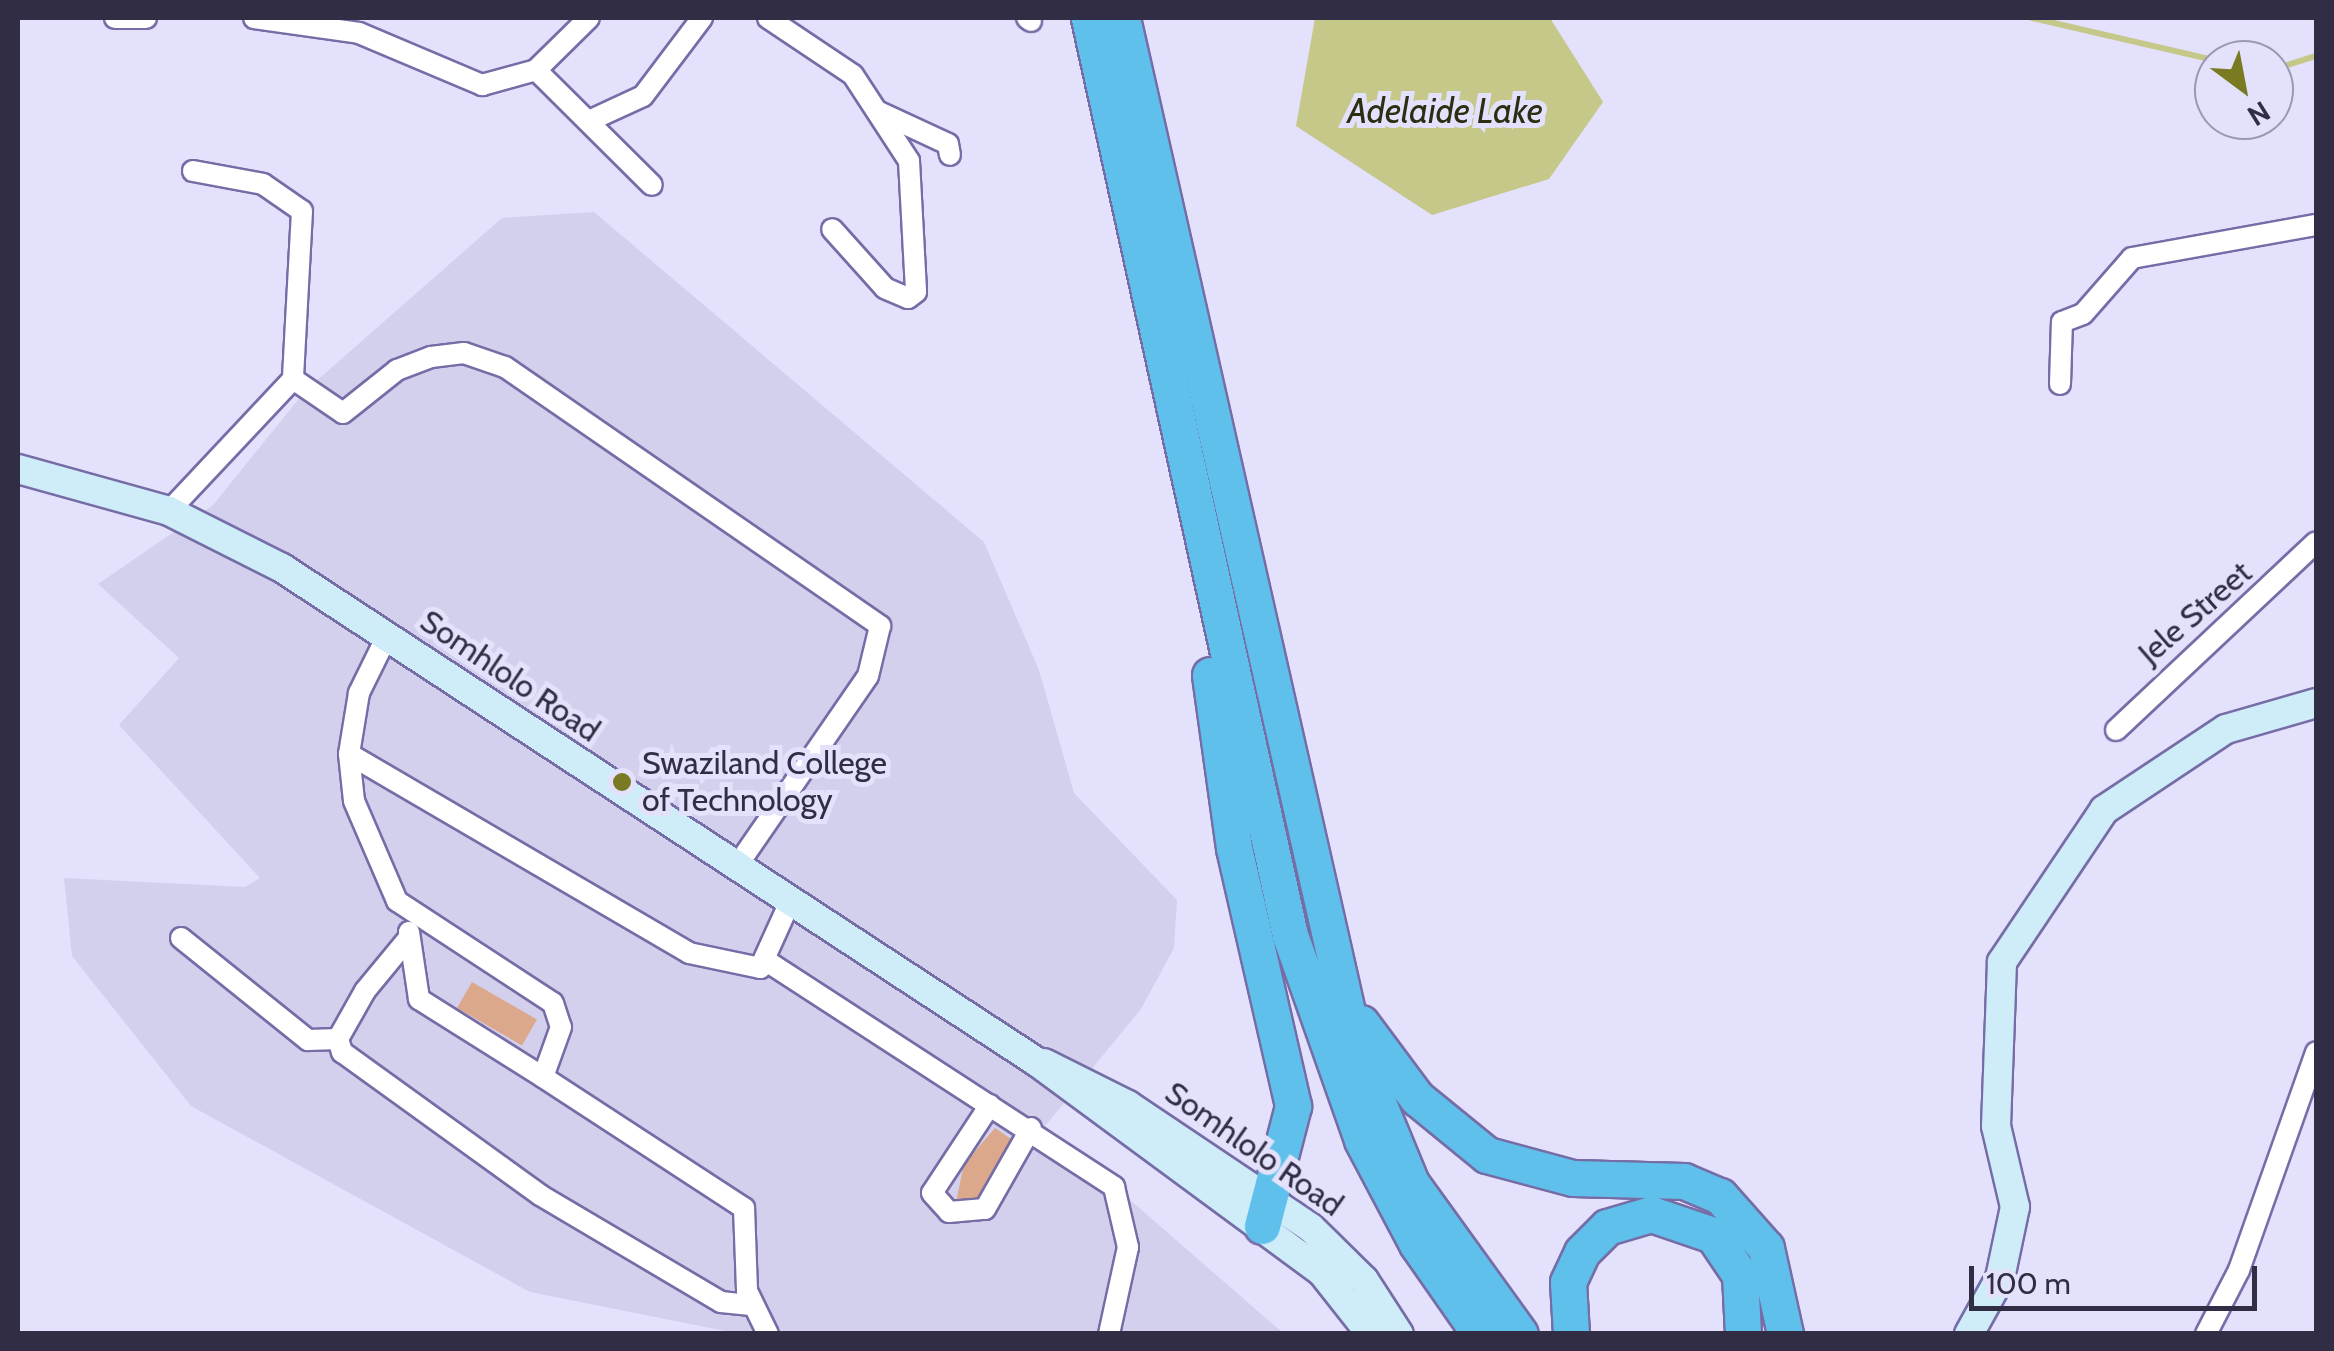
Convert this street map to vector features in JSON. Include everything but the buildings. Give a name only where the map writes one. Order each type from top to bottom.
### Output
[{"type":"highway","points":[[1089,18],[1177,433],[1314,1008],[1391,1200],[1480,1334]]},
{"type":"highway","points":[[1122,18],[1348,1001],[1355,1048],[1411,1183],[1520,1334]]},
{"type":"highway","points":[[1177,433],[1234,848],[1293,1106],[1265,1211]]},
{"type":"highway","points":[[1348,1001],[1417,1098],[1487,1156],[1573,1178],[1684,1181],[1720,1196],[1766,1248],[1785,1334]]},
{"type":"highway","points":[[1571,1334],[1565,1306],[1574,1265],[1607,1227],[1651,1214],[1712,1235],[1740,1275],[1743,1334]]},
{"type":"main road","name":"Somhlolo Road","points":[[18,469],[169,511],[386,636],[736,868],[1349,1262],[1398,1334]]},
{"type":"main road","points":[[1969,1334],[2000,1278],[2016,1208],[1996,1126],[2002,962],[2104,810],[2226,729],[2316,703]]},
{"type":"main road","name":"Somhlolo Road","points":[[1265,1211],[1337,1286],[1370,1334]]},
{"type":"street","points":[[116,18],[146,18]]},
{"type":"street","points":[[254,18],[360,34],[482,85],[536,70],[589,18]]},
{"type":"street","points":[[591,120],[643,96],[702,18]]},
{"type":"street","points":[[768,18],[853,75],[909,160],[916,292],[908,298],[885,288],[832,229]]},
{"type":"street","points":[[536,70],[591,120],[652,185]]},
{"type":"street","points":[[876,110],[948,144],[950,155]]},
{"type":"street","points":[[169,511],[293,379],[302,211],[264,184],[193,171]]},
{"type":"street","points":[[2060,384],[2062,322],[2083,314],[2132,258],[2316,226]]},
{"type":"street","points":[[293,379],[343,413],[397,370],[431,357],[464,352],[505,367],[880,626],[868,676],[736,868]]},
{"type":"street","name":"Jele Street","points":[[2116,730],[2316,542]]},
{"type":"street","points":[[386,636],[359,693],[349,754],[354,800],[382,871],[412,910],[553,1004],[561,1027],[543,1078]]},
{"type":"street","points":[[349,754],[690,953],[750,972],[768,962],[790,902]]},
{"type":"street","points":[[412,910],[407,940],[419,999],[438,1020],[543,1078],[744,1208],[751,1304],[768,1334]]},
{"type":"street","points":[[181,938],[308,1040],[338,1039]]},
{"type":"street","points":[[338,1039],[389,953],[407,940]]},
{"type":"street","points":[[768,962],[1031,1128],[1114,1186],[1128,1246],[1109,1334]]},
{"type":"street","points":[[338,1039],[355,1066],[463,1130],[540,1195],[721,1302],[751,1304]]},
{"type":"street","points":[[2206,1334],[2240,1270],[2316,1052]]},
{"type":"street","points":[[990,1105],[932,1192],[948,1212],[985,1209],[1031,1128]]},
{"type":"shaded area","name":"Swaziland College of Technology","points":[[594,212],[984,542],[1039,670],[1074,793],[1177,900],[1174,948],[1141,1009],[1045,1126],[1283,1333],[735,1333],[530,1292],[191,1106],[72,956],[64,878],[245,887],[260,878],[119,725],[179,658],[98,584],[213,505],[306,390],[502,218]]},
{"type":"shaded area","points":[[472,982],[537,1020],[522,1045],[457,1008]]},
{"type":"shaded area","points":[[995,1128],[1020,1145],[982,1202],[955,1207],[964,1164]]},
{"type":"water","name":"Adelaide Lake","points":[[1315,18],[1550,18],[1603,102],[1549,179],[1432,215],[1296,126]]},
{"type":"waterway","points":[[2032,18],[2194,55]]},
{"type":"waterway","points":[[2294,63],[2316,56]]},
{"type":"place","name":"Swaziland College of Technology","points":[[622,782]]}]
